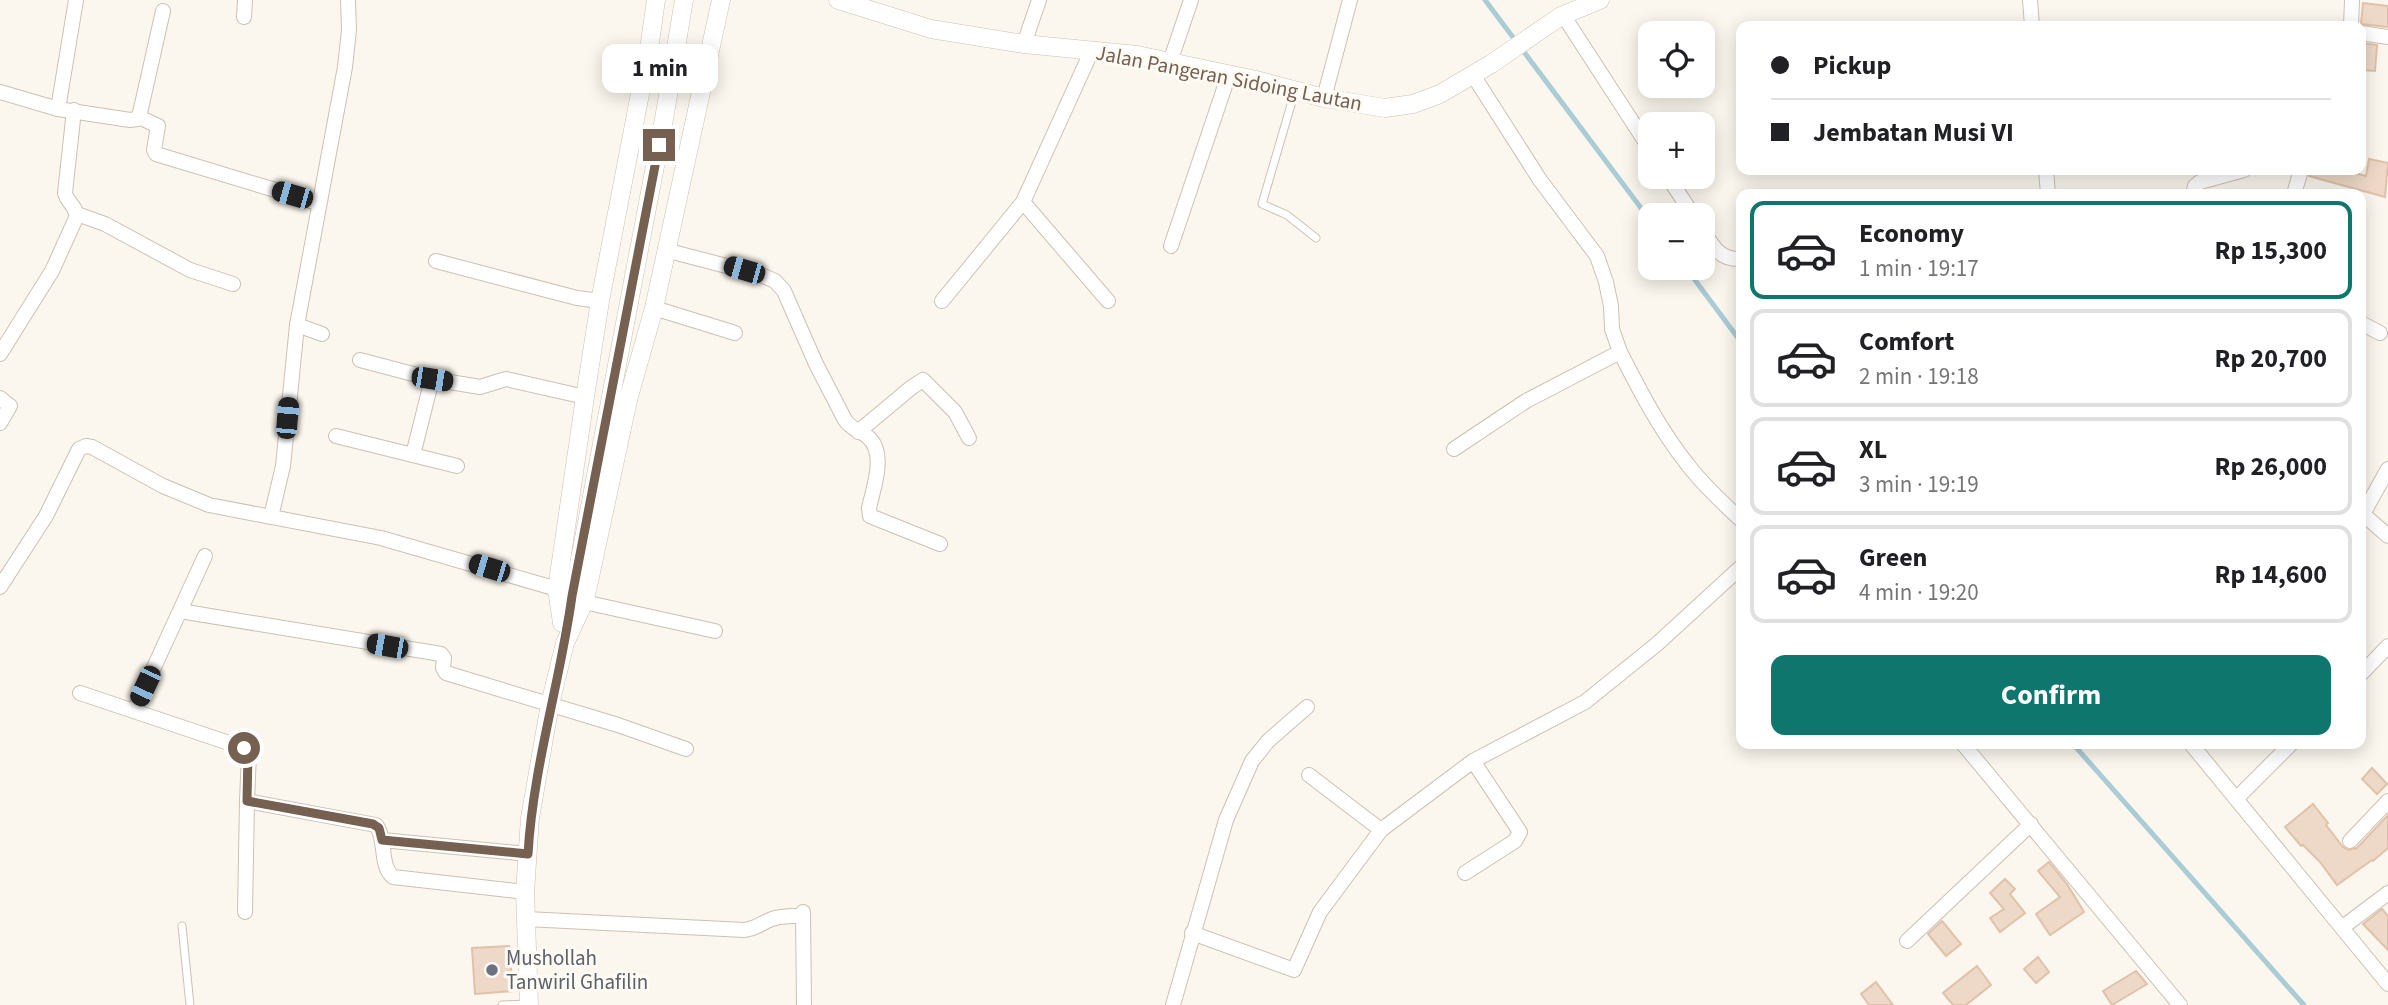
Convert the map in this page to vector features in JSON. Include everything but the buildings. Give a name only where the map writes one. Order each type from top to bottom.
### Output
[{"type":"street","points":[[58,109],[76,0]]},
{"type":"street","points":[[244,17],[245,0]]},
{"type":"street","points":[[271,517],[284,466],[297,325],[345,67],[349,30],[348,0]]},
{"type":"street","points":[[565,643],[556,589],[600,301],[656,0]]},
{"type":"street","points":[[529,1004],[525,892],[530,818],[664,119],[684,0]]},
{"type":"street","points":[[565,643],[584,602],[628,400],[654,308],[722,0]]},
{"type":"street","name":"Jalan Pangeran Sidoing Lautan","points":[[838,0],[931,29],[1024,44],[1092,50],[1170,62],[1324,98],[1368,106],[1399,107],[1428,99],[1473,75],[1562,16]]},
{"type":"street","points":[[1024,44],[1039,0]]},
{"type":"street","points":[[1170,62],[1191,0]]},
{"type":"street","points":[[1324,98],[1350,0]]},
{"type":"street","points":[[1600,0],[1562,16],[1638,131]]},
{"type":"street","points":[[2030,0],[2032,21]]},
{"type":"street","points":[[2351,0],[2351,21]]},
{"type":"street","points":[[139,117],[163,11]]},
{"type":"street","points":[[2366,34],[2388,37]]},
{"type":"street","points":[[942,301],[1023,202],[1092,50]]},
{"type":"street","points":[[1171,246],[1228,74]]},
{"type":"street","points":[[1473,75],[1540,180],[1597,256],[1611,306],[1612,329],[1620,352],[1648,406],[1672,444],[1703,483],[1736,515]]},
{"type":"street","points":[[0,92],[58,109],[130,120],[139,117],[158,126],[154,150],[156,154],[318,203]]},
{"type":"street","points":[[74,110],[65,193],[77,214],[105,224],[190,270],[233,284]]},
{"type":"street","points":[[2194,189],[2200,182],[2226,175]]},
{"type":"street","points":[[1023,202],[1108,301]]},
{"type":"street","points":[[0,354],[52,271],[77,214]]},
{"type":"street","points":[[1715,246],[1722,256],[1736,258]]},
{"type":"street","points":[[665,250],[728,265],[775,281],[788,299],[816,364],[845,420],[872,442],[878,461],[869,508],[870,516],[940,544]]},
{"type":"street","points":[[436,261],[577,298],[600,301]]},
{"type":"street","points":[[654,308],[735,333]]},
{"type":"street","points":[[297,325],[322,334]]},
{"type":"street","points":[[2366,326],[2380,333]]},
{"type":"street","points":[[1454,449],[1526,401],[1620,352]]},
{"type":"street","points":[[360,360],[432,379],[480,387],[506,379],[584,397]]},
{"type":"street","points":[[413,455],[432,379]]},
{"type":"street","points":[[859,432],[906,391],[923,380],[955,412],[969,438]]},
{"type":"street","points":[[0,398],[10,405],[0,423]]},
{"type":"street","points":[[337,436],[457,466]]},
{"type":"street","points":[[0,587],[46,516],[79,449],[83,446],[92,447],[163,486],[209,505],[381,538],[556,589]]},
{"type":"street","points":[[2366,509],[2388,469]]},
{"type":"street","points":[[2366,517],[2388,536]]},
{"type":"street","points":[[134,710],[205,556]]},
{"type":"street","points":[[1192,933],[1294,970],[1320,912],[1381,830],[1474,761],[1585,702],[1657,644],[1736,572]]},
{"type":"street","points":[[584,602],[715,631]]},
{"type":"street","points":[[180,611],[441,654],[444,658],[443,670],[446,673],[618,724],[686,749]]},
{"type":"street","points":[[2366,669],[2387,650]]},
{"type":"street","points":[[80,693],[247,750],[245,912]]},
{"type":"street","points":[[1174,1005],[1192,933],[1226,820],[1252,761],[1268,741],[1307,706]]},
{"type":"street","points":[[1967,749],[2180,1005]]},
{"type":"street","points":[[2195,749],[2388,984]]},
{"type":"street","points":[[2237,798],[2286,749]]},
{"type":"street","points":[[1465,873],[1515,841],[1520,832],[1474,761]]},
{"type":"street","points":[[1308,775],[1381,830]]},
{"type":"street","points":[[247,801],[373,824],[379,828],[388,872],[393,877],[525,892]]},
{"type":"street","points":[[2350,841],[2388,801]]},
{"type":"street","points":[[1907,941],[2031,824]]},
{"type":"street","points":[[382,840],[528,854]]},
{"type":"street","points":[[2343,927],[2388,894]]},
{"type":"street","points":[[526,919],[744,930],[755,929],[773,918],[803,914],[804,1005]]},
{"type":"lane","points":[[1292,89],[1262,204],[1287,215],[1316,238]]},
{"type":"lane","points":[[182,926],[190,1005]]},
{"type":"lane","points":[[502,1005],[529,1004]]},
{"type":"waterway","points":[[1485,0],[1638,204]]},
{"type":"waterway","points":[[1695,280],[1736,335]]},
{"type":"waterway","points":[[2077,749],[2304,1005]]},
{"type":"place","name":"Mushollah Tanwiril Ghafilin","points":[[492,970]]},
{"type":"route","points":[[244,748],[248,754],[247,801],[373,824],[379,828],[382,840],[528,854],[530,818],[538,774],[659,145]]}]
